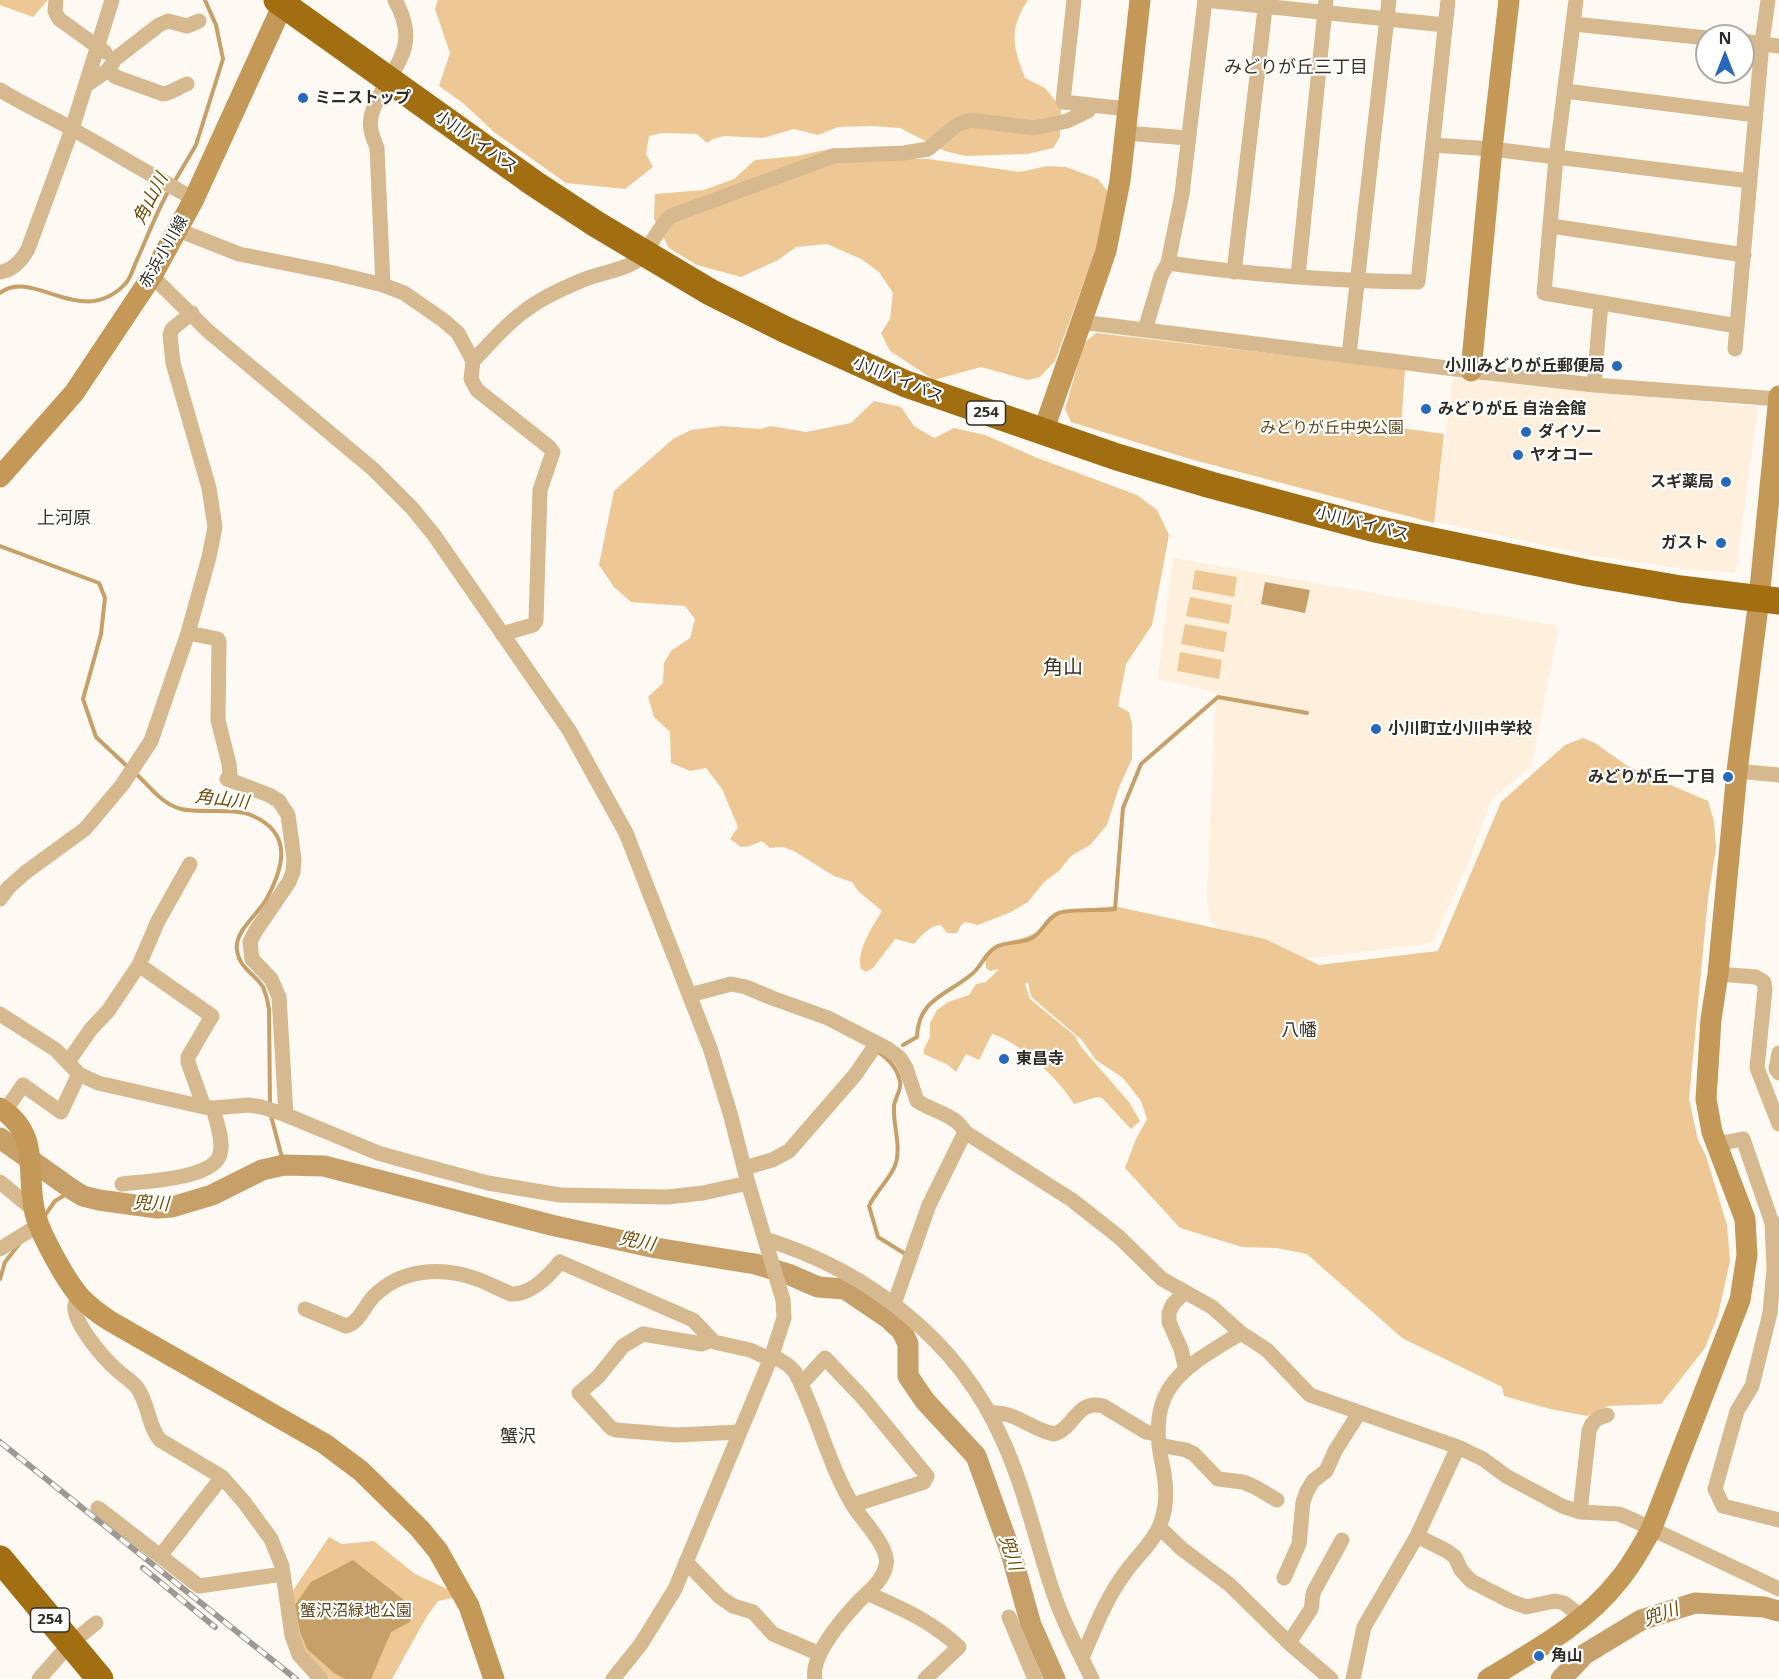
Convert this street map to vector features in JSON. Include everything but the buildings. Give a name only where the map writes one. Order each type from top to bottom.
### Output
[{"type":"highway","name":"小川バイパス","points":[[282,2],[535,184],[644,253],[710,292],[862,366],[950,401],[1117,457],[1211,485],[1375,528],[1587,573],[1681,589],[1769,600]]},
{"type":"highway","name":"254","points":[[0,1559],[100,1679]]},
{"type":"street","points":[[56,0],[55,11],[59,19],[98,47],[112,64],[116,77],[163,94],[187,84]]},
{"type":"street","points":[[0,272],[22,259],[36,229],[72,129],[112,0]]},
{"type":"street","points":[[383,285],[377,148],[371,129],[371,118],[381,91],[405,49],[406,26],[395,0]]},
{"type":"street","points":[[1074,0],[1063,102],[1128,109]]},
{"type":"street","points":[[1044,432],[1106,250],[1120,181],[1140,0]]},
{"type":"street","points":[[1145,330],[1161,276],[1168,263],[1182,194],[1205,0],[1325,6],[1387,19],[1445,25]]},
{"type":"street","points":[[1349,355],[1389,0]]},
{"type":"street","points":[[1168,263],[1234,272],[1357,281],[1418,282],[1448,0]]},
{"type":"street","points":[[1471,371],[1509,0]]},
{"type":"street","points":[[1576,0],[1544,293],[1737,326]]},
{"type":"street","points":[[1735,349],[1762,43],[1768,0]]},
{"type":"street","name":"赤浜小川線","points":[[0,477],[74,393],[152,276],[178,230],[181,192],[282,2]]},
{"type":"street","points":[[1234,272],[1266,3]]},
{"type":"street","points":[[1298,276],[1325,6]]},
{"type":"street","points":[[85,86],[159,25],[168,21],[187,26],[199,21]]},
{"type":"street","points":[[1574,24],[1695,37]]},
{"type":"street","points":[[1755,43],[1779,46]]},
{"type":"street","points":[[0,90],[181,192]]},
{"type":"street","points":[[1565,91],[1756,115]]},
{"type":"street","points":[[473,361],[523,312],[579,281],[598,273],[629,266],[653,243],[666,220],[671,216],[834,156],[904,153],[928,149],[957,125],[970,120],[1034,128],[1045,126],[1067,121],[1088,111],[1088,105]]},
{"type":"street","points":[[1125,134],[1188,138]]},
{"type":"street","points":[[1432,145],[1492,149],[1750,181]]},
{"type":"street","points":[[1551,225],[1743,255]]},
{"type":"street","points":[[178,230],[239,254],[383,285],[404,293],[458,333],[473,361],[471,379],[477,390],[553,452],[540,490],[536,621],[533,625],[502,634]]},
{"type":"street","points":[[152,276],[208,331],[373,469],[434,534],[474,590],[569,730],[616,813],[690,995],[717,1069],[783,1300],[784,1318],[771,1357],[675,1589],[632,1656],[613,1679]]},
{"type":"street","points":[[1594,385],[1601,303]]},
{"type":"street","points":[[0,899],[8,888],[26,872],[85,829],[122,785],[154,734],[188,633],[215,527],[209,489],[173,363],[170,335],[172,329],[192,313]]},
{"type":"street","points":[[1081,322],[1779,408],[1769,600],[1737,771],[1718,974],[1711,1019],[1706,1098],[1712,1132],[1745,1219],[1747,1255],[1740,1300],[1651,1530],[1637,1556],[1619,1581],[1582,1617],[1555,1638],[1488,1679]]},
{"type":"street","points":[[188,633],[219,641],[218,720],[229,765],[230,774],[227,780],[269,795],[279,801],[288,815],[293,849],[293,872],[289,882],[250,942],[252,959],[271,979],[279,998],[286,1114]]},
{"type":"street","points":[[1737,771],[1779,775]]},
{"type":"street","points":[[68,1062],[91,1029],[108,1011],[139,965],[158,921],[190,864]]},
{"type":"street","points":[[123,1184],[206,1170],[217,1162],[221,1153],[209,1107],[188,1062],[188,1057],[212,1016],[139,965]]},
{"type":"street","points":[[1718,974],[1756,977],[1764,982],[1757,1068],[1779,1124]]},
{"type":"street","points":[[690,995],[731,984],[746,987],[828,1018],[877,1043],[900,1058],[906,1068],[917,1101],[952,1117],[960,1123],[965,1132],[1072,1200],[1119,1237],[1162,1279],[1212,1307],[1241,1333],[1267,1350],[1310,1395],[1458,1447],[1483,1459],[1506,1476],[1562,1506],[1580,1512],[1619,1514],[1779,1589]]},
{"type":"street","points":[[0,1014],[56,1050],[79,1074],[98,1083],[209,1107],[249,1105],[262,1107],[286,1114],[378,1153],[488,1183],[560,1195],[667,1197],[703,1193],[746,1176],[789,1151],[855,1075],[877,1043]]},
{"type":"street","points":[[1779,1053],[1776,1069],[1779,1073]]},
{"type":"street","points":[[79,1074],[61,1112],[22,1085],[2,1110],[23,1130],[28,1145],[36,1210],[80,1296],[110,1321],[325,1444],[361,1471],[414,1522],[438,1551],[469,1606],[494,1679]]},
{"type":"street","points":[[894,1304],[918,1230],[965,1132]]},
{"type":"street","points":[[1717,1144],[1743,1139],[1775,1224],[1770,1313],[1752,1386],[1737,1411],[1715,1489],[1723,1506],[1779,1520]]},
{"type":"street","points":[[0,1182],[36,1210]]},
{"type":"street","points":[[0,1250],[29,1231],[36,1210]]},
{"type":"street","points":[[765,1239],[821,1259],[894,1304],[941,1346],[963,1371],[990,1413],[1004,1442],[1053,1593],[1069,1633],[1092,1679]]},
{"type":"street","points":[[305,1309],[336,1324],[346,1326],[357,1320],[372,1298],[383,1287],[402,1277],[419,1272],[459,1273],[516,1294],[543,1280],[560,1262],[693,1320],[711,1341]]},
{"type":"street","points":[[1184,1293],[1173,1304],[1169,1313],[1169,1323],[1181,1349],[1185,1370]]},
{"type":"street","points":[[80,1296],[75,1304],[75,1311],[81,1323],[98,1350],[117,1371],[137,1387],[148,1410],[154,1434],[160,1440],[222,1477],[271,1539],[282,1566],[292,1636],[299,1655],[321,1679]]},
{"type":"street","points":[[1082,1658],[1117,1585],[1159,1527],[1166,1507],[1167,1486],[1158,1440],[1162,1401],[1169,1386],[1185,1370],[1241,1333]]},
{"type":"street","points":[[740,1432],[676,1435],[616,1430],[611,1428],[579,1393],[598,1377],[623,1347],[643,1334],[702,1344],[711,1341],[750,1350],[788,1365],[800,1382],[834,1466],[853,1505],[883,1548],[887,1564],[881,1579],[843,1618],[820,1654],[815,1663],[815,1679]]},
{"type":"street","points":[[800,1382],[807,1378],[825,1358],[863,1398],[927,1476],[924,1482],[853,1505]]},
{"type":"street","points":[[990,1413],[1008,1414],[1054,1434],[1066,1426],[1084,1407],[1096,1404],[1103,1406],[1158,1440],[1194,1454],[1218,1479],[1243,1482],[1276,1500]]},
{"type":"street","points":[[1284,1578],[1299,1544],[1303,1502],[1307,1491],[1313,1481],[1326,1471],[1335,1451],[1359,1413]]},
{"type":"street","points":[[1580,1512],[1589,1431],[1592,1423],[1607,1415]]},
{"type":"street","points":[[1353,1679],[1364,1627],[1417,1536],[1458,1447]]},
{"type":"street","points":[[160,1555],[222,1477]]},
{"type":"street","points":[[98,1508],[199,1586],[283,1574]]},
{"type":"street","points":[[1159,1527],[1182,1549],[1230,1585],[1289,1643],[1331,1679]]},
{"type":"street","points":[[1417,1536],[1455,1557],[1461,1570],[1471,1581],[1510,1601],[1526,1607],[1555,1601],[1564,1603],[1582,1617]]},
{"type":"street","points":[[1289,1643],[1311,1610],[1313,1605],[1311,1598],[1342,1540]]},
{"type":"street","points":[[686,1562],[720,1597],[733,1606],[753,1612],[773,1634],[820,1654]]},
{"type":"street","points":[[867,1593],[940,1629],[958,1647],[925,1679]]},
{"type":"street","points":[[1009,1617],[1035,1679]]},
{"type":"street","points":[[39,1679],[70,1644],[96,1623]]},
{"type":"shaded area","points":[[1453,378],[1758,407],[1736,571],[1733,573],[1684,569],[1584,554],[1434,521]]},
{"type":"shaded area","name":"小川町立小川中学校","points":[[1173,558],[1559,626],[1531,766],[1491,800],[1467,866],[1432,943],[1282,962],[1210,922],[1207,898],[1216,692],[1158,679]]},
{"type":"shaded area","points":[[1265,582],[1310,590],[1305,613],[1261,604]]},
{"type":"shaded area","points":[[353,1560],[414,1608],[410,1622],[391,1632],[371,1679],[345,1679],[334,1673],[307,1649],[300,1632],[295,1605],[311,1582]]},
{"type":"green space","points":[[0,0],[48,0],[33,17],[0,5]]},
{"type":"green space","points":[[438,0],[1028,0],[1017,21],[1015,47],[1025,78],[1045,88],[1061,108],[1060,137],[1053,148],[1027,154],[965,156],[945,151],[900,128],[838,127],[818,135],[794,129],[763,138],[724,136],[707,143],[697,134],[662,133],[649,136],[646,154],[653,167],[625,189],[566,183],[494,132],[463,103],[439,86],[450,53],[435,9]]},
{"type":"green space","points":[[834,148],[1020,172],[1047,166],[1066,167],[1098,179],[1111,196],[1105,224],[1055,361],[1040,377],[1028,380],[981,367],[934,380],[890,351],[881,333],[890,319],[893,293],[879,272],[861,259],[827,244],[796,247],[778,260],[741,277],[697,265],[669,248],[654,219],[655,194],[704,190],[734,179],[755,160],[797,156]]},
{"type":"green space","name":"みどりが丘中央公園","points":[[1096,333],[1405,369],[1401,428],[1444,434],[1434,523],[1190,459],[1071,422],[1065,409],[1084,343]]},
{"type":"green space","points":[[874,401],[901,407],[914,426],[934,438],[954,428],[985,435],[1035,457],[1137,495],[1157,510],[1169,535],[1152,625],[1126,664],[1118,706],[1129,712],[1132,724],[1132,759],[1119,787],[1107,825],[1090,845],[1071,856],[1059,871],[1044,882],[1028,902],[1011,912],[978,925],[965,922],[957,933],[947,933],[941,925],[937,925],[923,934],[914,944],[895,939],[873,968],[866,972],[861,969],[860,961],[863,946],[882,911],[858,891],[852,882],[834,876],[794,851],[783,847],[770,848],[762,841],[741,847],[730,839],[738,827],[722,789],[706,768],[690,771],[671,763],[670,732],[654,717],[648,697],[663,683],[664,663],[671,651],[690,638],[695,619],[685,606],[631,602],[614,587],[599,565],[614,491],[673,439],[691,430],[722,426],[760,429],[771,426],[806,432],[851,423]]},
{"type":"green space","points":[[1195,570],[1237,577],[1234,597],[1192,589]]},
{"type":"green space","points":[[1190,597],[1232,605],[1229,624],[1186,616]]},
{"type":"green space","points":[[1185,624],[1227,632],[1224,652],[1181,644]]},
{"type":"green space","points":[[1180,652],[1222,660],[1219,679],[1177,671]]},
{"type":"green space","points":[[1583,738],[1595,743],[1629,767],[1708,801],[1714,822],[1716,848],[1708,898],[1689,1099],[1698,1140],[1706,1156],[1727,1225],[1730,1261],[1718,1315],[1705,1348],[1661,1404],[1608,1406],[1587,1416],[1550,1409],[1504,1396],[1502,1387],[1402,1338],[1307,1254],[1277,1248],[1242,1247],[1180,1228],[1125,1168],[1136,1139],[1147,1119],[1141,1101],[1123,1078],[1096,1060],[1081,1039],[1031,996],[1028,982],[1025,984],[1030,999],[1075,1036],[1081,1047],[1129,1102],[1140,1121],[1131,1129],[1102,1098],[1097,1097],[1074,1104],[1068,1094],[1038,1063],[1003,1038],[992,1034],[979,1060],[966,1054],[956,1072],[948,1065],[924,1054],[930,1037],[930,1023],[937,1010],[948,1002],[969,995],[976,984],[986,982],[999,969],[990,971],[986,968],[985,958],[996,945],[1037,932],[1053,918],[1070,910],[1114,906],[1265,939],[1319,965],[1438,951],[1501,802],[1565,745]]},
{"type":"green space","name":"蟹沢沼緑地公園","points":[[329,1537],[342,1544],[374,1541],[415,1574],[456,1593],[457,1597],[438,1601],[427,1616],[392,1679],[330,1679],[301,1651],[292,1592]]},
{"type":"waterway","name":"角山川","points":[[173,184],[196,145],[223,59],[216,25],[205,0]]},
{"type":"waterway","name":"角山川","points":[[0,293],[13,287],[28,287],[76,300],[93,301],[109,296],[129,278],[169,190]]},
{"type":"waterway","name":"角山川","points":[[0,546],[99,583],[105,598],[101,634],[83,699],[96,737],[129,768]]},
{"type":"waterway","points":[[903,1045],[917,1037],[922,1014],[928,1006],[972,974],[996,947],[1032,938],[1059,913],[1115,909],[1123,808],[1141,764],[1218,697],[1307,713]]},
{"type":"waterway","name":"角山川","points":[[135,773],[161,799],[174,807],[246,813],[266,824],[275,832],[280,842],[280,865],[272,888],[262,906],[242,930],[237,943],[241,962],[260,982],[268,1003],[270,1105]]},
{"type":"waterway","points":[[878,1052],[892,1064],[900,1081],[894,1107],[897,1156],[891,1174],[869,1206],[878,1237],[907,1255]]},
{"type":"waterway","name":"角山川","points":[[271,1116],[284,1165]]},
{"type":"waterway","name":"兜川","points":[[0,1138],[73,1190],[83,1196],[99,1200],[157,1208],[172,1207],[212,1195],[262,1170],[284,1165],[324,1166],[551,1225],[656,1248],[755,1264],[788,1274],[818,1287],[845,1289],[888,1318],[902,1331],[908,1344],[908,1376],[925,1401],[976,1456],[1011,1553],[1031,1625],[1055,1679]]},
{"type":"waterway","points":[[43,1218],[55,1201],[73,1190]]},
{"type":"waterway","points":[[0,1279],[5,1262],[20,1243]]},
{"type":"waterway","name":"兜川","points":[[1561,1679],[1585,1654],[1641,1620],[1695,1603],[1764,1607],[1779,1611]]},
{"type":"railway","points":[[0,1442],[296,1679]]},
{"type":"railway","points":[[143,1568],[215,1627]]},
{"type":"place","name":"ミニストップ","points":[[303,98]]},
{"type":"place","name":"小川みどりが丘郵便局","points":[[1617,366]]},
{"type":"place","name":"みどりが丘 自治会館","points":[[1426,409]]},
{"type":"place","name":"ダイソー","points":[[1526,432]]},
{"type":"place","name":"ヤオコー","points":[[1518,455]]},
{"type":"place","name":"スギ薬局","points":[[1726,482]]},
{"type":"place","name":"ガスト","points":[[1721,543]]},
{"type":"place","name":"小川町立小川中学校","points":[[1376,729]]},
{"type":"place","name":"みどりが丘一丁目","points":[[1728,777]]},
{"type":"place","name":"東昌寺","points":[[1004,1059]]},
{"type":"place","name":"角山","points":[[1539,1656]]},
{"type":"district","name":"みどりが丘三丁目","points":[[1296,68]]},
{"type":"district","name":"上河原","points":[[64,519]]},
{"type":"district","name":"角山","points":[[1063,668]]},
{"type":"district","name":"八幡","points":[[1299,1031]]},
{"type":"district","name":"蟹沢","points":[[518,1437]]}]
